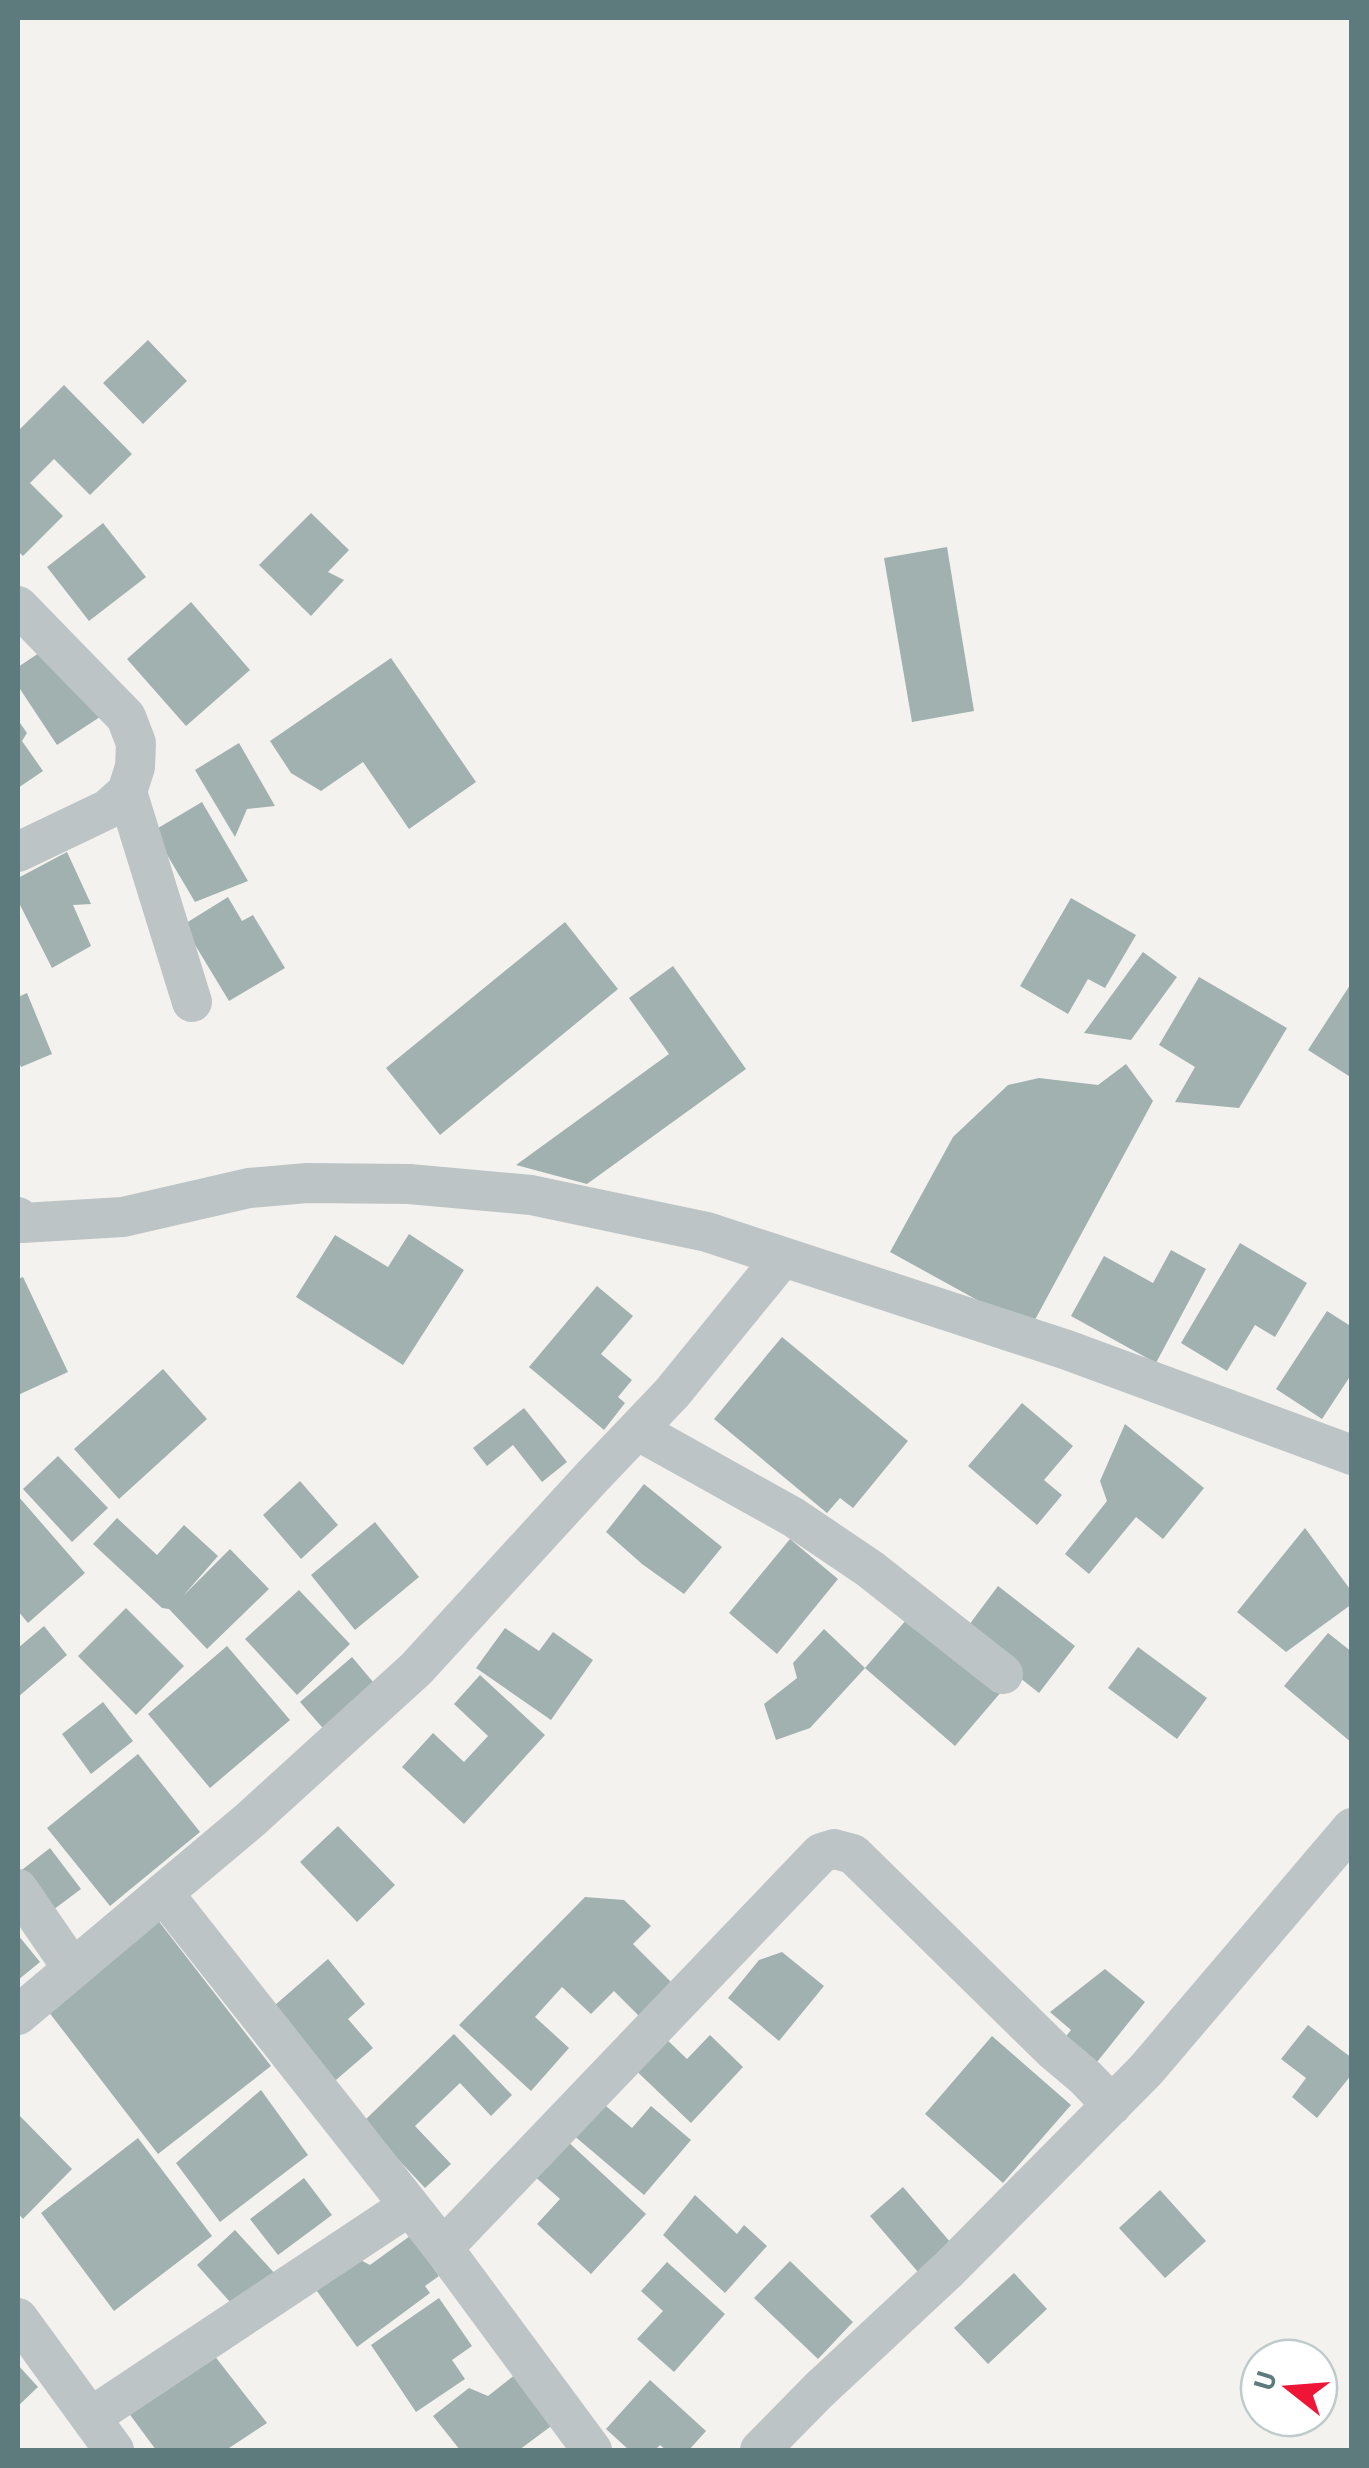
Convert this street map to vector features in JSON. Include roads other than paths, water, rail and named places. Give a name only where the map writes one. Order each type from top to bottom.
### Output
[{"type":"street","points":[[18,606],[126,717],[136,744],[135,768],[127,792],[108,809],[18,852]]},
{"type":"street","points":[[127,792],[192,1002]]},
{"type":"street","points":[[19,1221],[123,1218],[249,1188],[307,1182],[409,1184],[531,1194],[707,1232],[1067,1350],[1352,1455]]},
{"type":"street","points":[[18,2015],[250,1820],[416,1669],[672,1394],[782,1258]]},
{"type":"street","points":[[637,1430],[793,1517],[870,1569],[1003,1674]]},
{"type":"street","points":[[760,2450],[1146,2070],[1352,1828]]},
{"type":"street","points":[[444,2248],[820,1854],[834,1849],[854,1854],[1112,2105]]},
{"type":"street","points":[[18,1889],[74,1968]]},
{"type":"street","points":[[163,1893],[444,2248],[592,2450]]},
{"type":"street","points":[[92,2417],[410,2206]]},
{"type":"street","points":[[18,2318],[114,2450]]}]
